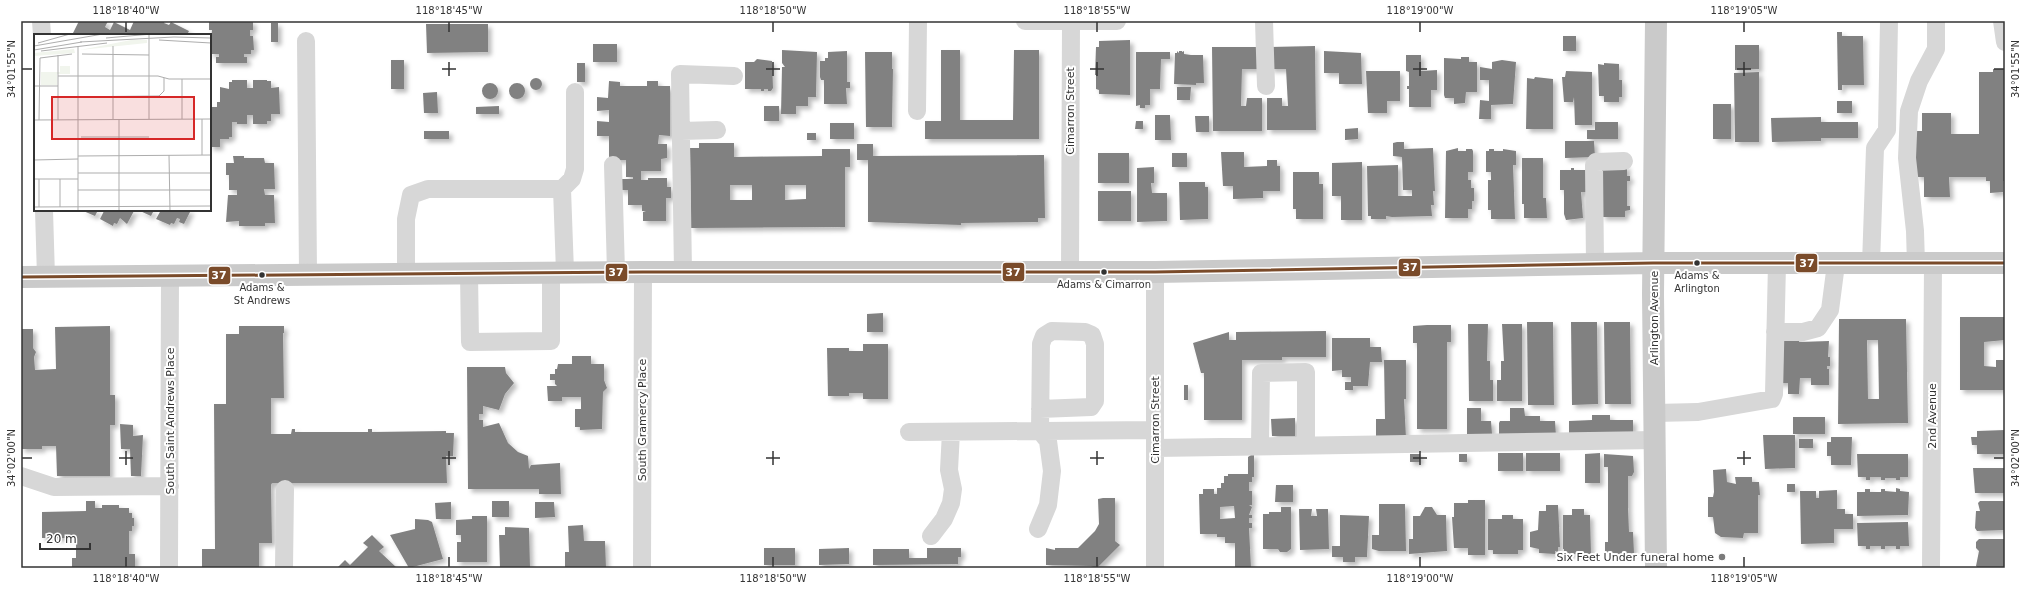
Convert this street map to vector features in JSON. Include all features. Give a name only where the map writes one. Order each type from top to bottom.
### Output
[{"type":"main road","name":"Arlington Avenue","points":[[1656,21],[1654,263],[1656,568]]},
{"type":"main road","points":[[21,277],[558,272],[1155,272],[1654,263],[2005,263]]},
{"type":"street","points":[[41,21],[42,34]]},
{"type":"street","points":[[917,111],[918,21]]},
{"type":"street","points":[[1025,21],[1117,21]]},
{"type":"street","name":"Cimarron Street","points":[[1070,272],[1071,21]]},
{"type":"street","points":[[1264,21],[1266,86]]},
{"type":"street","points":[[1871,264],[1875,148],[1887,130],[1889,21]]},
{"type":"street","name":"2nd Avenue","points":[[1931,568],[1925,264],[1915,231],[1907,158],[1909,111],[1919,81],[1936,49],[1936,21]]},
{"type":"street","points":[[2002,21],[2005,42]]},
{"type":"street","points":[[306,41],[308,274]]},
{"type":"street","points":[[683,272],[680,74],[734,76]]},
{"type":"street","points":[[469,273],[470,342],[551,341],[558,272],[562,189],[572,179],[575,169],[576,92]]},
{"type":"street","points":[[681,131],[717,130]]},
{"type":"street","points":[[1595,264],[1594,165],[1596,162],[1624,161]]},
{"type":"street","points":[[613,165],[616,272]]},
{"type":"street","points":[[406,273],[406,220],[412,195],[428,189],[562,189]]},
{"type":"street","points":[[44,211],[46,276]]},
{"type":"street","points":[[1655,413],[1698,412],[1772,399],[1774,394],[1777,264]]},
{"type":"street","points":[[1775,332],[1803,332],[1818,328],[1830,310],[1836,264]]},
{"type":"street","name":"South Gramercy Place","points":[[642,568],[643,272]]},
{"type":"street","name":"Cimarron Street","points":[[1155,272],[1155,568]]},
{"type":"street","name":"South Saint Andrews Place","points":[[170,275],[170,568]]},
{"type":"street","points":[[1038,529],[1048,505],[1052,471],[1048,441],[1040,431],[1040,410],[1041,344],[1044,336],[1052,331],[1085,332],[1092,335],[1095,344],[1095,401],[1091,407],[1040,410]]},
{"type":"street","points":[[1260,446],[1261,373],[1306,372],[1306,446]]},
{"type":"street","points":[[909,432],[1155,430]]},
{"type":"street","points":[[930,536],[944,519],[951,503],[953,489],[949,470],[951,432]]},
{"type":"street","points":[[1155,448],[1655,440]]},
{"type":"street","points":[[21,476],[54,487],[170,486]]},
{"type":"street","points":[[284,568],[285,490]]},
{"type":"building","points":[[79,21],[108,21],[105,27],[110,30],[114,22],[130,30],[134,21],[165,21],[164,23],[169,25],[171,22],[189,31],[188,34],[72,34]]},
{"type":"building","points":[[209,21],[253,21],[253,30],[250,30],[250,36],[253,36],[254,50],[251,50],[251,54],[244,54],[244,57],[247,57],[247,63],[216,63],[216,57],[219,57],[219,54],[211,54],[212,30],[209,30]]},
{"type":"building","points":[[271,23],[278,23],[278,42],[271,42]]},
{"type":"building","points":[[426,24],[488,24],[488,52],[427,53]]},
{"type":"building","points":[[1837,32],[1842,32],[1842,36],[1863,36],[1864,85],[1842,85],[1842,90],[1838,90]]},
{"type":"building","points":[[1563,36],[1576,36],[1576,51],[1563,51]]},
{"type":"building","points":[[1130,40],[1130,95],[1099,94],[1099,90],[1096,89],[1095,75],[1096,47],[1099,47],[1099,41]]},
{"type":"building","points":[[593,44],[617,44],[617,62],[593,62]]},
{"type":"building","points":[[1735,45],[1759,45],[1759,69],[1735,70]]},
{"type":"building","points":[[1315,46],[1316,130],[1267,130],[1267,98],[1282,98],[1282,106],[1288,106],[1286,69],[1270,69],[1270,47]]},
{"type":"building","points":[[1212,47],[1258,47],[1258,69],[1242,69],[1241,106],[1246,106],[1247,98],[1262,98],[1262,131],[1213,131]]},
{"type":"building","points":[[782,50],[817,52],[816,97],[808,97],[808,106],[796,106],[796,114],[781,114],[782,67],[785,67],[782,63]]},
{"type":"building","points":[[941,50],[960,50],[960,120],[1013,120],[1014,50],[1039,50],[1039,139],[925,139],[925,121],[941,121]]},
{"type":"building","points":[[847,51],[847,82],[850,82],[850,88],[846,88],[847,104],[824,104],[824,80],[821,80],[820,77],[820,61],[825,61],[825,58],[828,58],[828,52]]},
{"type":"building","points":[[1177,51],[1179,53],[1179,51],[1184,51],[1184,54],[1203,55],[1204,83],[1196,83],[1196,85],[1174,84],[1175,53],[1177,53]]},
{"type":"building","points":[[1324,51],[1361,53],[1362,84],[1339,84],[1339,73],[1324,73]]},
{"type":"building","points":[[865,52],[892,52],[892,127],[866,127]]},
{"type":"building","points":[[1136,52],[1170,52],[1170,59],[1161,59],[1160,89],[1150,89],[1150,105],[1145,105],[1145,108],[1140,108],[1140,105],[1136,106]]},
{"type":"building","points":[[1406,55],[1421,55],[1421,71],[1437,70],[1437,90],[1431,90],[1431,107],[1409,107],[1409,89],[1407,89],[1407,86],[1409,86],[1409,72],[1406,71]]},
{"type":"building","points":[[1461,57],[1469,57],[1469,62],[1477,62],[1477,92],[1466,92],[1465,103],[1454,104],[1454,98],[1445,98],[1444,95],[1444,58],[1461,59]]},
{"type":"building","points":[[757,59],[772,61],[773,88],[771,91],[768,91],[768,89],[761,91],[761,89],[745,89],[745,62],[754,62]]},
{"type":"building","points":[[391,60],[404,60],[404,89],[391,89]]},
{"type":"building","points":[[1502,60],[1516,62],[1513,104],[1491,105],[1491,119],[1479,119],[1480,100],[1489,101],[1489,80],[1480,80],[1480,67],[1492,69],[1492,62]]},
{"type":"building","points":[[577,63],[585,63],[585,82],[577,82]]},
{"type":"building","points":[[1604,63],[1619,64],[1619,80],[1622,80],[1622,97],[1619,97],[1619,102],[1604,102],[1604,96],[1599,96],[1598,64],[1604,65]]},
{"type":"building","points":[[1993,69],[2005,69],[2005,181],[2003,181],[2003,192],[1990,193],[1990,181],[1986,181],[1986,177],[1949,177],[1950,197],[1924,197],[1924,177],[1917,177],[1916,170],[1915,131],[1922,131],[1922,113],[1951,113],[1951,134],[1979,134],[1979,72],[1993,72]]},
{"type":"building","points":[[1366,71],[1400,71],[1400,101],[1387,101],[1387,113],[1368,113]]},
{"type":"building","points":[[1566,71],[1592,72],[1592,125],[1575,125],[1574,97],[1573,102],[1564,102],[1562,77],[1565,77]]},
{"type":"building","points":[[1759,72],[1759,142],[1735,142],[1734,73]]},
{"type":"building","points":[[1535,77],[1553,79],[1553,129],[1526,129],[1527,78],[1534,79]]},
{"type":"building","points":[[534,78],[538,78],[542,84],[538,90],[534,90],[530,86],[530,82]]},
{"type":"building","points":[[232,80],[247,80],[247,88],[253,88],[253,80],[271,81],[271,88],[279,87],[280,114],[271,114],[271,121],[267,121],[267,124],[253,124],[253,115],[247,115],[247,124],[237,124],[237,122],[232,122],[232,137],[229,137],[229,139],[220,139],[220,147],[211,147],[211,105],[212,107],[217,107],[217,102],[220,102],[220,87],[229,89],[229,82],[232,82]]},
{"type":"building","points":[[609,81],[620,82],[620,86],[647,86],[647,81],[658,81],[658,86],[670,86],[670,136],[659,135],[658,144],[667,144],[667,158],[661,159],[661,171],[641,171],[641,180],[648,180],[648,178],[667,178],[667,187],[671,187],[671,198],[666,198],[666,221],[643,221],[643,212],[646,211],[642,211],[642,205],[628,205],[628,190],[619,190],[619,179],[633,179],[633,177],[626,177],[626,160],[609,160],[609,136],[597,136],[597,121],[609,122],[609,110],[597,111],[597,97],[608,98]]},
{"type":"building","points":[[487,83],[493,83],[498,88],[496,97],[493,99],[487,99],[482,94],[482,88]]},
{"type":"building","points":[[514,83],[520,83],[525,88],[523,97],[520,99],[514,99],[509,94],[509,88]]},
{"type":"building","points":[[1177,87],[1191,87],[1190,100],[1177,100]]},
{"type":"building","points":[[437,92],[438,113],[424,113],[423,93]]},
{"type":"building","points":[[1837,101],[1852,101],[1852,113],[1837,113]]},
{"type":"building","points":[[1713,104],[1731,104],[1731,139],[1713,139]]},
{"type":"building","points":[[499,106],[499,114],[476,114],[476,107]]},
{"type":"building","points":[[764,106],[779,106],[779,121],[764,121]]},
{"type":"building","points":[[1155,115],[1170,115],[1171,140],[1155,140]]},
{"type":"building","points":[[1195,116],[1209,116],[1209,132],[1196,132]]},
{"type":"building","points":[[1821,117],[1821,122],[1858,122],[1858,138],[1821,138],[1821,141],[1772,142],[1771,118]]},
{"type":"building","points":[[1136,121],[1143,121],[1143,129],[1135,129]]},
{"type":"building","points":[[1595,122],[1618,122],[1618,139],[1587,139],[1587,130],[1595,130]]},
{"type":"building","points":[[830,123],[854,123],[854,139],[830,139]]},
{"type":"building","points":[[1358,128],[1358,139],[1345,140],[1345,129]]},
{"type":"building","points":[[424,131],[449,131],[449,139],[424,139]]},
{"type":"building","points":[[807,133],[816,133],[816,140],[807,140]]},
{"type":"building","points":[[1565,141],[1594,141],[1595,157],[1565,158]]},
{"type":"building","points":[[1404,142],[1404,149],[1433,148],[1435,191],[1433,191],[1434,205],[1431,205],[1432,216],[1386,216],[1386,219],[1371,219],[1371,216],[1368,216],[1367,166],[1398,165],[1398,196],[1412,196],[1412,190],[1403,190],[1402,157],[1393,156],[1393,143]]},
{"type":"building","points":[[699,143],[734,143],[734,157],[822,156],[822,149],[850,149],[850,167],[845,167],[845,227],[691,228],[690,148],[699,148]],"holes":[[[730,185],[752,185],[752,200],[730,200]],[[785,185],[806,185],[806,199],[785,200]]]},
{"type":"building","points":[[857,144],[873,144],[873,156],[1044,155],[1045,218],[1038,218],[1038,222],[961,223],[961,225],[868,222],[868,160],[857,160]]},
{"type":"building","points":[[1458,148],[1458,151],[1472,149],[1473,151],[1473,172],[1468,172],[1468,180],[1471,180],[1471,188],[1474,188],[1474,201],[1472,201],[1472,209],[1468,209],[1468,218],[1445,218],[1446,151]]},
{"type":"building","points":[[1489,149],[1494,149],[1494,151],[1503,151],[1503,149],[1516,151],[1516,165],[1513,165],[1515,219],[1491,219],[1491,210],[1488,210],[1488,180],[1491,180],[1491,172],[1486,172],[1486,151],[1489,151]]},
{"type":"building","points":[[1221,152],[1244,152],[1244,167],[1267,166],[1267,160],[1277,160],[1277,166],[1280,166],[1280,191],[1263,191],[1263,198],[1233,199],[1233,186],[1223,186]]},
{"type":"building","points":[[1098,153],[1129,153],[1129,183],[1098,183]]},
{"type":"building","points":[[1172,153],[1187,153],[1187,167],[1172,167]]},
{"type":"building","points":[[233,156],[244,156],[244,158],[264,158],[265,163],[274,163],[275,189],[264,189],[265,195],[274,195],[275,223],[265,223],[265,226],[239,226],[239,221],[226,222],[228,195],[237,195],[237,190],[229,190],[229,175],[226,175],[226,163],[234,163]]},
{"type":"building","points":[[1522,158],[1543,158],[1543,198],[1546,198],[1547,218],[1524,218],[1524,204],[1522,204]]},
{"type":"building","points":[[1362,162],[1362,220],[1341,220],[1341,196],[1332,196],[1332,163]]},
{"type":"building","points":[[1627,165],[1627,176],[1630,176],[1630,181],[1627,181],[1627,206],[1630,206],[1630,210],[1625,211],[1625,217],[1602,217],[1602,170]]},
{"type":"building","points":[[1154,167],[1154,183],[1151,183],[1152,193],[1167,193],[1167,221],[1137,222],[1137,168]]},
{"type":"building","points":[[1571,168],[1574,168],[1574,170],[1587,170],[1588,192],[1581,192],[1583,218],[1566,220],[1564,214],[1564,190],[1560,190],[1560,170],[1571,170]]},
{"type":"building","points":[[1293,172],[1319,172],[1319,184],[1323,184],[1323,219],[1296,219],[1296,209],[1293,209]]},
{"type":"building","points":[[1179,182],[1205,182],[1205,187],[1208,187],[1208,219],[1180,220]]},
{"type":"building","points":[[1098,191],[1131,191],[1131,221],[1098,221]]},
{"type":"building","points":[[83,211],[98,211],[95,216]]},
{"type":"building","points":[[104,211],[134,211],[127,224],[120,218],[117,224],[114,223],[113,226],[100,219]]},
{"type":"building","points":[[140,211],[154,211],[151,216]]},
{"type":"building","points":[[160,211],[190,211],[184,224],[179,222],[180,219],[177,218],[174,224],[171,223],[170,225],[156,219]]},
{"type":"building","points":[[883,313],[883,332],[867,332],[867,314]]},
{"type":"building","points":[[1960,317],[2005,317],[2005,340],[1984,342],[1984,366],[1996,367],[1996,360],[2005,360],[2005,390],[1960,390]]},
{"type":"building","points":[[1839,319],[1906,319],[1908,423],[1838,424]],"holes":[[[1867,340],[1878,340],[1879,399],[1868,399]]]},
{"type":"building","points":[[1527,322],[1553,322],[1554,405],[1528,405]]},
{"type":"building","points":[[1571,322],[1597,322],[1598,404],[1572,405]]},
{"type":"building","points":[[1604,322],[1630,322],[1631,404],[1605,404]]},
{"type":"building","points":[[1468,324],[1488,324],[1487,361],[1490,361],[1490,380],[1493,380],[1493,401],[1469,401]]},
{"type":"building","points":[[1502,324],[1522,324],[1522,401],[1497,401],[1497,380],[1501,380],[1501,361],[1504,361]]},
{"type":"building","points":[[1451,325],[1451,342],[1447,342],[1447,429],[1417,429],[1417,343],[1413,343],[1413,326]]},
{"type":"building","points":[[110,326],[110,395],[115,395],[115,425],[110,425],[110,476],[57,476],[56,446],[42,446],[42,449],[21,449],[21,329],[33,329],[33,348],[36,352],[34,357],[35,370],[56,369],[55,327]]},
{"type":"building","points":[[239,326],[284,326],[284,398],[271,398],[271,434],[291,434],[292,429],[295,429],[295,432],[368,432],[368,429],[372,429],[372,432],[446,431],[446,433],[454,433],[453,456],[446,456],[447,483],[273,483],[271,484],[272,543],[259,543],[259,568],[202,568],[202,549],[215,549],[214,404],[226,404],[226,334],[239,334]]},
{"type":"building","points":[[1326,331],[1326,357],[1282,357],[1282,360],[1242,360],[1242,420],[1204,420],[1204,373],[1201,373],[1193,343],[1229,332],[1229,340],[1236,340],[1236,332]]},
{"type":"building","points":[[1777,336],[1799,336],[1799,342],[1829,341],[1828,357],[1830,357],[1830,366],[1827,366],[1827,369],[1829,369],[1829,385],[1811,385],[1811,378],[1800,378],[1799,394],[1788,394],[1788,383],[1777,383]]},
{"type":"building","points":[[1332,338],[1370,338],[1370,347],[1381,347],[1382,362],[1370,362],[1368,386],[1353,386],[1353,390],[1345,390],[1345,382],[1351,382],[1351,377],[1342,377],[1342,370],[1332,371]]},
{"type":"building","points":[[863,344],[888,344],[888,399],[863,399],[863,393],[849,393],[849,396],[828,396],[827,348],[849,348],[849,351],[863,351]]},
{"type":"building","points":[[572,356],[591,356],[591,364],[604,364],[604,380],[607,388],[603,392],[602,429],[580,430],[580,427],[575,427],[575,409],[581,409],[581,397],[562,397],[562,401],[548,401],[547,386],[557,386],[555,384],[555,380],[550,380],[550,374],[555,374],[555,369],[557,369],[558,364],[572,364]]},
{"type":"building","points":[[1384,360],[1406,360],[1406,399],[1404,399],[1406,438],[1376,438],[1376,419],[1385,419]]},
{"type":"building","points":[[467,367],[505,367],[506,373],[514,383],[505,394],[499,410],[483,406],[483,414],[479,414],[479,420],[483,420],[483,427],[499,423],[508,443],[518,452],[528,456],[529,469],[531,465],[560,463],[561,494],[539,494],[539,489],[468,489]]},
{"type":"building","points":[[1184,385],[1188,385],[1188,400],[1184,400]]},
{"type":"building","points":[[1467,408],[1481,408],[1481,421],[1491,421],[1492,434],[1467,436]]},
{"type":"building","points":[[1510,408],[1524,408],[1525,416],[1540,416],[1540,421],[1555,421],[1556,436],[1499,434],[1500,421],[1510,421]]},
{"type":"building","points":[[1592,415],[1610,415],[1610,420],[1633,420],[1633,435],[1569,436],[1569,421],[1592,420]]},
{"type":"building","points":[[1793,417],[1825,417],[1825,434],[1793,434]]},
{"type":"building","points":[[1295,418],[1295,436],[1272,436],[1271,419]]},
{"type":"building","points":[[120,424],[133,425],[133,436],[143,435],[141,476],[131,476],[130,449],[121,449]]},
{"type":"building","points":[[2005,430],[2005,454],[1977,454],[1977,445],[1972,445],[1971,437],[1977,437],[1977,431]]},
{"type":"building","points":[[1763,435],[1795,435],[1795,468],[1765,469]]},
{"type":"building","points":[[1831,437],[1852,437],[1851,465],[1831,465],[1831,456],[1827,456],[1827,442],[1831,442]]},
{"type":"building","points":[[1799,439],[1813,439],[1813,448],[1799,448]]},
{"type":"building","points":[[1254,453],[1254,477],[1252,477],[1252,482],[1249,482],[1249,491],[1252,491],[1252,505],[1249,505],[1252,507],[1249,515],[1252,515],[1252,518],[1249,518],[1249,523],[1252,523],[1252,528],[1249,528],[1251,568],[1235,568],[1235,543],[1225,543],[1225,537],[1217,537],[1217,534],[1200,534],[1199,494],[1203,494],[1203,489],[1214,489],[1214,494],[1217,494],[1217,488],[1221,488],[1221,483],[1224,483],[1224,476],[1228,476],[1228,474],[1248,474],[1248,457]],"holes":[[[1234,506],[1235,518],[1220,519],[1220,507]]]},
{"type":"building","points":[[1498,453],[1523,453],[1523,471],[1498,471]]},
{"type":"building","points":[[1526,453],[1560,453],[1560,471],[1526,471]]},
{"type":"building","points":[[1600,453],[1600,483],[1585,483],[1585,454]]},
{"type":"building","points":[[1410,454],[1420,454],[1420,462],[1410,462]]},
{"type":"building","points":[[1459,454],[1467,454],[1467,462],[1459,462]]},
{"type":"building","points":[[1604,454],[1633,456],[1634,472],[1632,476],[1628,476],[1628,508],[1629,532],[1633,532],[1634,553],[1628,553],[1628,555],[1605,555],[1605,542],[1608,542],[1608,467],[1604,467]]},
{"type":"building","points":[[1857,454],[1908,454],[1908,477],[1900,477],[1900,480],[1896,480],[1896,478],[1885,478],[1885,480],[1881,480],[1881,477],[1870,477],[1870,480],[1866,480],[1866,477],[1858,477]]},
{"type":"building","points":[[1973,468],[2005,468],[2005,493],[1975,493]]},
{"type":"building","points":[[1726,469],[1727,482],[1736,484],[1735,477],[1752,477],[1752,482],[1759,482],[1760,495],[1758,495],[1758,533],[1744,533],[1743,538],[1721,537],[1715,533],[1713,517],[1708,517],[1708,497],[1713,497],[1714,492],[1713,470]]},
{"type":"building","points":[[1787,484],[1795,484],[1795,492],[1787,492]]},
{"type":"building","points":[[1276,485],[1293,485],[1293,502],[1275,502]]},
{"type":"building","points":[[1896,488],[1900,489],[1900,491],[1909,492],[1908,515],[1857,516],[1857,492],[1865,492],[1865,489],[1870,489],[1870,492],[1881,492],[1881,489],[1885,489],[1885,491],[1896,492]]},
{"type":"building","points":[[1837,490],[1837,509],[1845,509],[1845,514],[1853,514],[1853,529],[1834,529],[1834,543],[1801,544],[1800,491],[1816,491],[1816,498],[1819,498],[1819,491]]},
{"type":"building","points":[[1115,498],[1115,541],[1120,545],[1097,568],[1090,566],[1046,565],[1046,548],[1055,550],[1055,548],[1078,548],[1095,531],[1099,524],[1098,499]]},
{"type":"building","points":[[1468,500],[1485,500],[1485,555],[1468,555],[1468,548],[1454,548],[1452,517],[1454,517],[1454,503],[1468,503]]},
{"type":"building","points":[[86,501],[95,501],[95,508],[102,508],[102,505],[119,505],[119,508],[129,508],[129,513],[132,513],[132,518],[134,518],[134,526],[132,526],[132,531],[129,531],[129,554],[135,554],[135,568],[72,568],[72,558],[76,558],[76,538],[42,538],[42,512],[86,511]]},
{"type":"building","points":[[492,501],[509,501],[509,517],[492,517]]},
{"type":"building","points":[[1980,501],[2005,501],[2005,530],[1977,531],[1975,528],[1976,511],[1980,511],[1978,503]]},
{"type":"building","points":[[451,502],[451,519],[436,519],[435,503]]},
{"type":"building","points":[[535,502],[554,502],[555,517],[535,518]]},
{"type":"building","points":[[1379,504],[1405,504],[1406,551],[1379,551],[1372,549],[1372,535],[1379,535]]},
{"type":"building","points":[[1546,505],[1558,505],[1560,547],[1558,547],[1558,552],[1555,551],[1555,554],[1539,553],[1539,549],[1530,547],[1530,532],[1538,530],[1539,511],[1546,511]]},
{"type":"building","points":[[1281,507],[1291,507],[1291,549],[1287,552],[1280,552],[1278,549],[1263,549],[1263,514],[1269,514],[1269,512],[1281,512]]},
{"type":"building","points":[[1425,507],[1432,507],[1437,515],[1446,515],[1447,551],[1409,554],[1409,539],[1413,539],[1413,516],[1420,516]]},
{"type":"building","points":[[1299,509],[1312,509],[1311,516],[1317,516],[1316,509],[1328,509],[1329,549],[1300,550]]},
{"type":"building","points":[[1572,509],[1584,509],[1584,515],[1590,515],[1591,554],[1564,554],[1563,515],[1572,515]]},
{"type":"building","points":[[1340,515],[1369,516],[1367,557],[1355,557],[1355,562],[1343,562],[1343,557],[1332,557],[1332,546],[1340,546]]},
{"type":"building","points":[[1502,515],[1513,515],[1513,519],[1523,519],[1523,550],[1518,550],[1518,554],[1493,554],[1493,550],[1488,550],[1488,519],[1502,519]]},
{"type":"building","points":[[472,516],[487,516],[487,562],[457,562],[457,542],[461,542],[461,535],[456,535],[456,520],[472,519]]},
{"type":"building","points":[[415,519],[428,520],[432,522],[443,559],[409,568],[390,535],[415,529]]},
{"type":"building","points":[[1908,522],[1909,546],[1900,546],[1900,549],[1896,549],[1896,546],[1885,546],[1885,549],[1881,549],[1881,546],[1870,546],[1870,549],[1866,549],[1866,546],[1858,546],[1857,523]]},
{"type":"building","points":[[583,525],[584,541],[605,541],[606,568],[565,567],[565,552],[569,552],[568,526]]},
{"type":"building","points":[[505,527],[529,528],[530,568],[500,568],[499,535],[505,535]]},
{"type":"building","points":[[372,535],[384,547],[379,551],[397,568],[337,568],[345,560],[350,565],[368,547],[363,543]]},
{"type":"building","points":[[1979,539],[2005,539],[2005,568],[1978,568],[1976,566],[1979,551],[1976,548],[1976,542]]},
{"type":"building","points":[[764,548],[795,548],[795,565],[764,565]]},
{"type":"building","points":[[849,548],[849,564],[819,565],[819,549]]},
{"type":"building","points":[[927,548],[961,548],[961,557],[958,557],[958,564],[873,565],[873,549],[909,549],[909,558],[927,558]]},
{"type":"transit line","name":"37","points":[[21,277],[643,272],[1155,272],[1653,263],[2005,263]]},
{"type":"place","name":"Adams & Arlington","points":[[1697,263]]},
{"type":"place","name":"Adams & Cimarron","points":[[1104,272]]},
{"type":"place","name":"Adams & St Andrews","points":[[262,275]]},
{"type":"place","name":"Six Feet Under funeral home","points":[[1722,557]]}]
